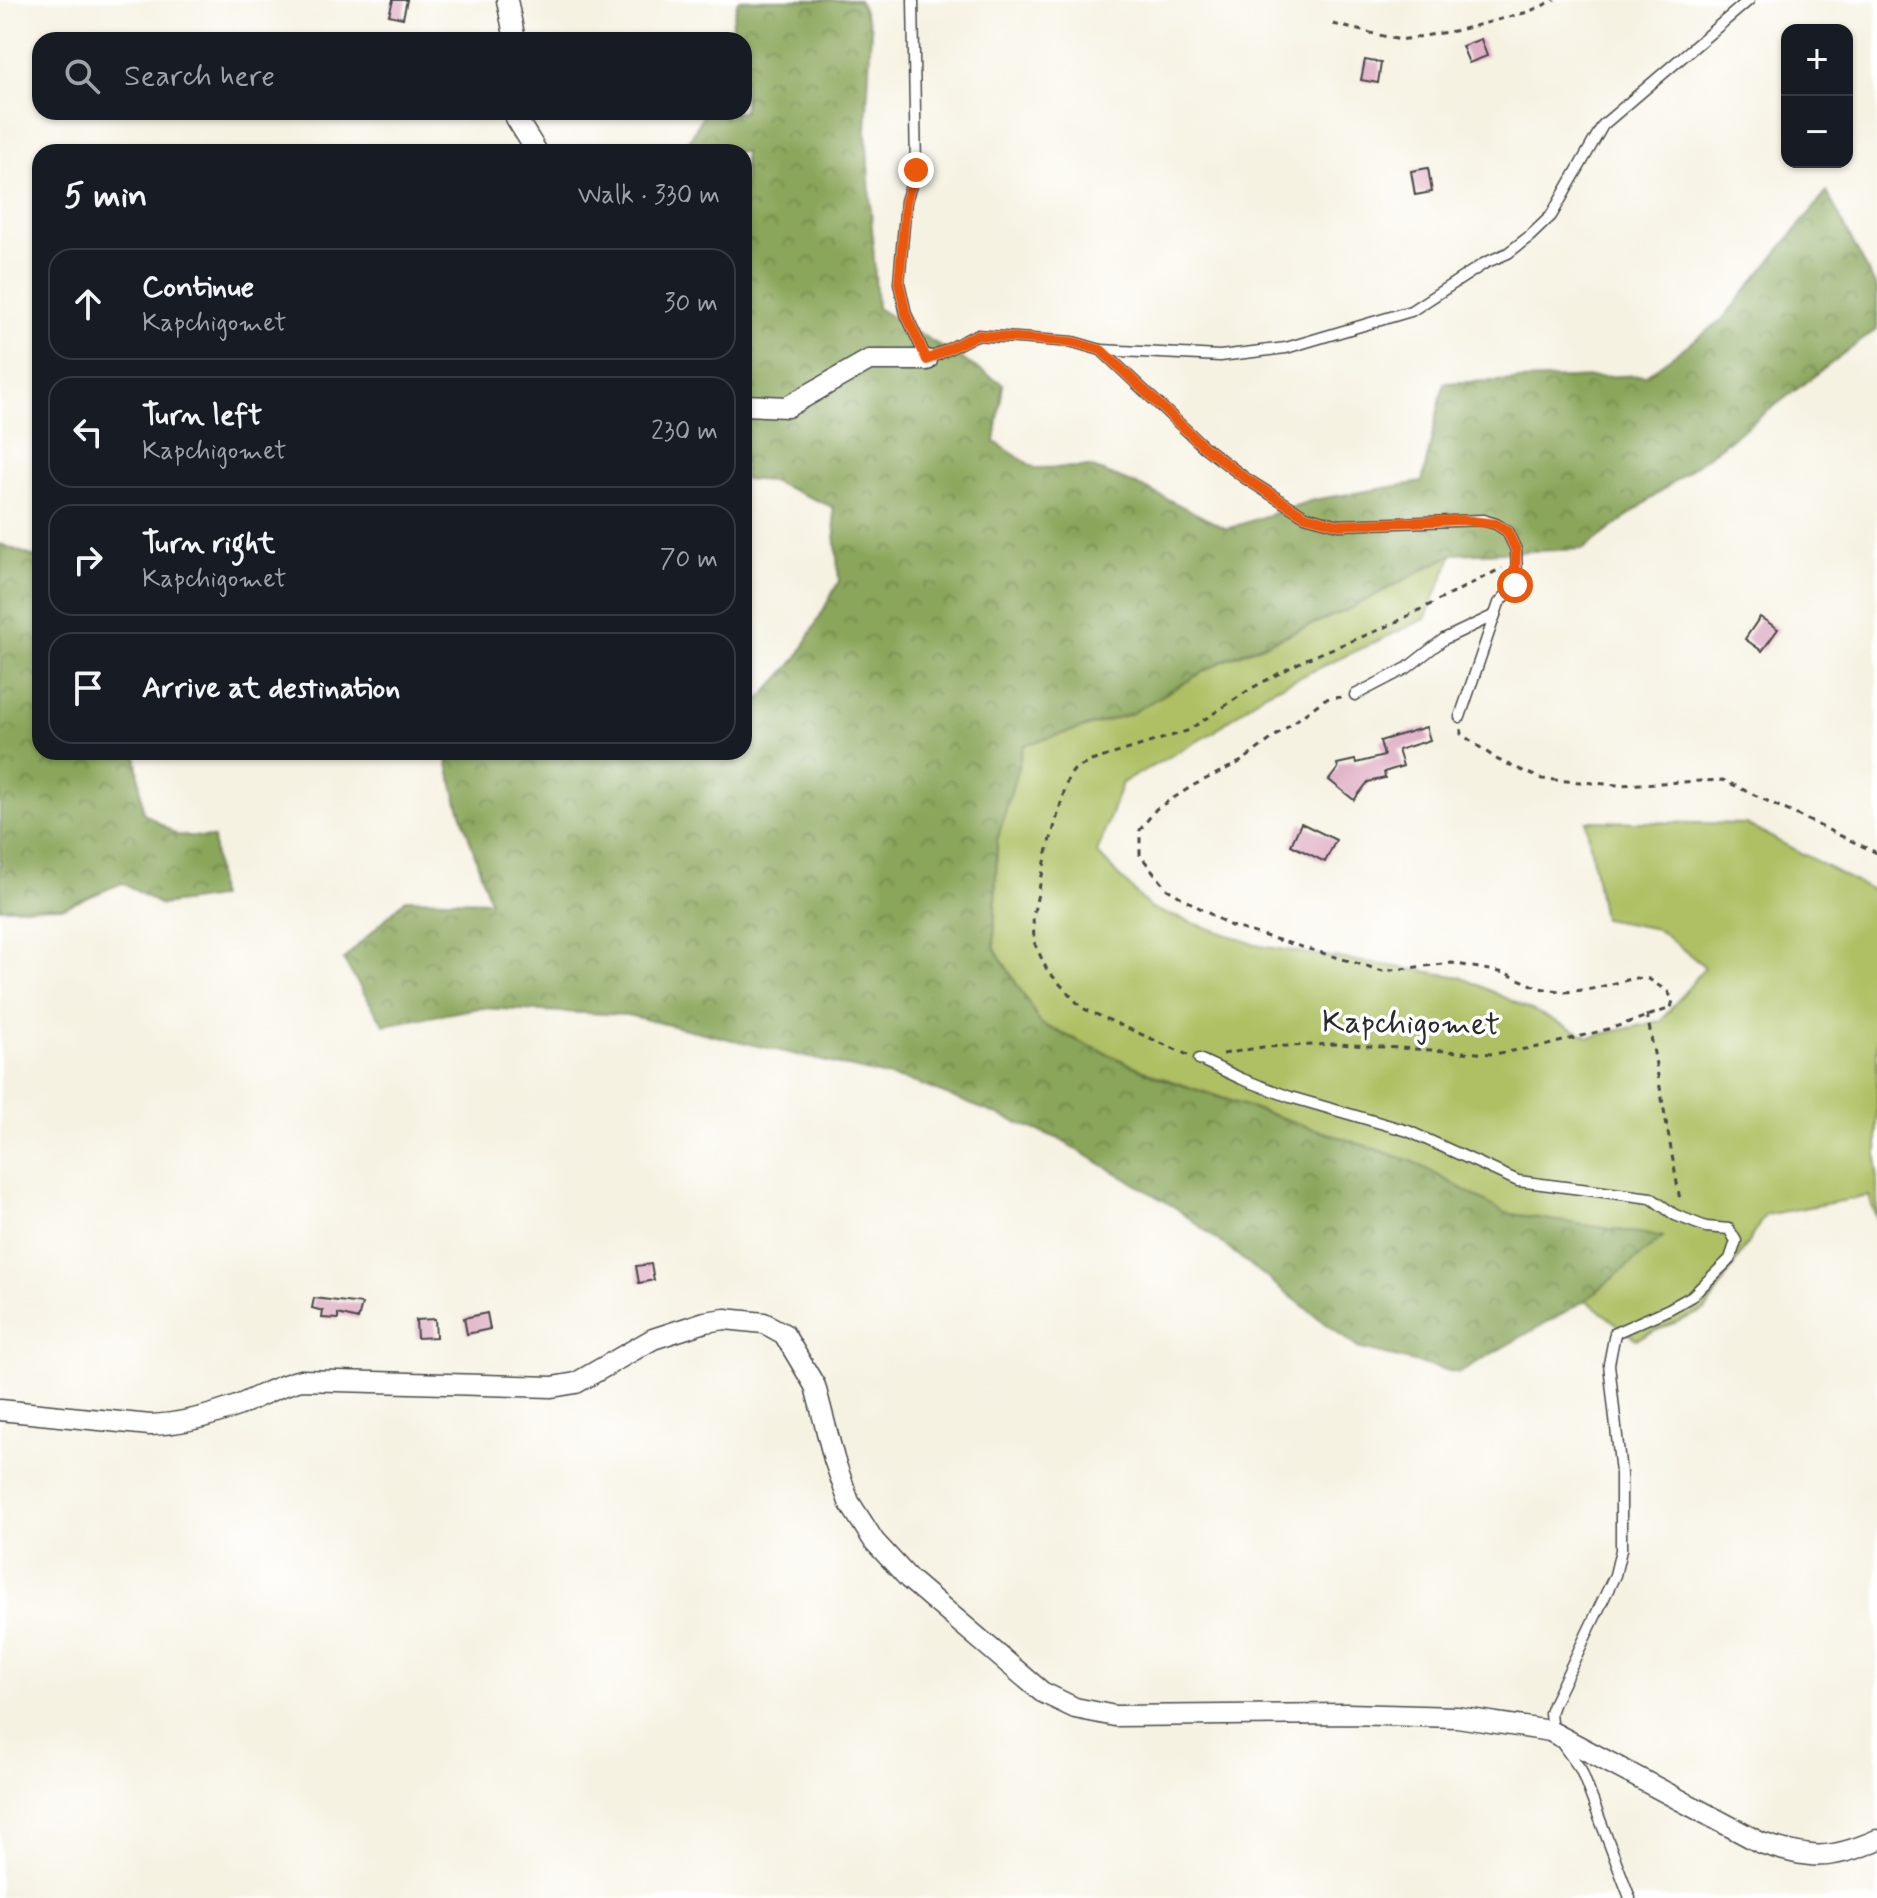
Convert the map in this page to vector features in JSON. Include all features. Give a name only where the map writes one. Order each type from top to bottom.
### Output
[{"type":"street","points":[[507,0],[513,32]]},
{"type":"street","points":[[517,120],[532,144]]},
{"type":"street","points":[[752,405],[787,407],[869,360],[927,360]]},
{"type":"street","points":[[0,1410],[173,1425],[237,1406],[276,1386],[301,1380],[552,1387],[576,1383],[653,1339],[705,1322],[725,1319],[764,1323],[784,1334],[815,1386],[849,1502],[874,1541],[909,1579],[977,1639],[1042,1692],[1075,1708],[1115,1716],[1347,1714],[1457,1717],[1550,1731],[1761,1843],[1791,1852],[1824,1856],[1845,1854],[1877,1840]]},
{"type":"lane","points":[[913,0],[916,170],[906,201],[899,283],[906,314],[927,360],[976,335],[1073,342],[1101,350],[1220,356],[1286,348],[1411,311],[1485,263],[1508,253],[1530,236],[1551,216],[1603,125],[1749,0]]},
{"type":"lane","points":[[1101,350],[1203,446],[1245,478],[1305,516],[1339,525],[1483,520],[1507,531],[1516,550],[1515,585],[1499,603],[1460,717]]},
{"type":"lane","points":[[1355,695],[1407,668],[1444,639],[1495,615]]},
{"type":"lane","points":[[1199,1059],[1290,1097],[1408,1131],[1518,1181],[1651,1198],[1684,1219],[1706,1227],[1729,1229],[1736,1241],[1730,1259],[1692,1296],[1615,1333],[1609,1364],[1621,1473],[1621,1550],[1615,1575],[1550,1713],[1550,1731],[1581,1770],[1630,1898]]},
{"type":"path","points":[[1333,24],[1400,40],[1459,30],[1528,12],[1555,0]]},
{"type":"path","points":[[1199,1059],[1082,1008],[1047,970],[1034,942],[1033,916],[1068,778],[1074,770],[1091,761],[1187,731],[1252,688],[1306,659],[1384,628],[1516,561]]},
{"type":"path","name":"Kapchigomet","points":[[1199,1059],[1263,1047],[1337,1044],[1493,1054],[1544,1046],[1671,1008],[1673,1000],[1668,992],[1649,979],[1635,978],[1565,992],[1539,988],[1505,973],[1452,963],[1383,971],[1231,926],[1167,889],[1140,855],[1140,830],[1156,809],[1194,785],[1242,761],[1325,699],[1355,695]]},
{"type":"path","points":[[1460,717],[1461,734],[1498,760],[1542,779],[1619,785],[1723,780],[1876,853]]},
{"type":"path","points":[[1647,1014],[1684,1219]]},
{"type":"green space","points":[[738,0],[859,0],[871,28],[866,131],[877,308],[1003,384],[995,442],[1035,468],[1090,467],[1147,489],[1227,529],[1313,500],[1422,482],[1444,383],[1646,375],[1721,321],[1827,192],[1877,289],[1877,329],[1584,549],[1453,554],[1345,611],[1224,660],[1130,714],[1024,745],[997,841],[994,947],[1041,1024],[1157,1077],[1414,1162],[1505,1213],[1663,1237],[1586,1300],[1458,1373],[1358,1348],[1176,1208],[1057,1138],[916,1083],[627,1015],[479,1008],[384,1025],[343,960],[406,899],[490,901],[447,760],[752,760],[752,708],[798,657],[839,581],[833,507],[771,481],[752,480],[752,144],[687,144],[701,120],[752,120],[752,32],[730,32]]},
{"type":"green space","points":[[0,544],[32,556],[32,760],[137,760],[143,812],[177,835],[213,838],[219,897],[161,905],[122,883],[65,907],[0,908]]},
{"type":"green space","points":[[1453,554],[1425,619],[1263,694],[1214,732],[1122,783],[1097,853],[1150,908],[1260,946],[1461,977],[1589,1037],[1661,1021],[1705,967],[1657,929],[1603,919],[1586,821],[1746,824],[1877,893],[1877,1221],[1869,1196],[1765,1215],[1706,1310],[1636,1339],[1586,1300],[1662,1237],[1505,1213],[1414,1162],[1157,1076],[1041,1024],[994,947],[997,841],[1024,744],[1345,611]]},
{"type":"building","points":[[393,0],[407,0],[403,18],[389,15]]},
{"type":"building","points":[[1481,39],[1487,56],[1469,63],[1462,46]]},
{"type":"building","points":[[1365,60],[1381,63],[1378,83],[1361,80]]},
{"type":"building","points":[[1428,168],[1432,192],[1415,195],[1411,171]]},
{"type":"building","points":[[1760,617],[1778,629],[1762,651],[1745,639]]},
{"type":"building","points":[[1426,727],[1430,740],[1398,750],[1403,766],[1384,772],[1385,778],[1368,782],[1354,800],[1329,780],[1338,768],[1337,764],[1384,756],[1380,741]]},
{"type":"building","points":[[1301,823],[1336,840],[1325,862],[1291,845]]},
{"type":"building","points":[[651,1264],[654,1280],[639,1283],[636,1266]]},
{"type":"building","points":[[314,1298],[362,1304],[358,1319],[338,1314],[338,1319],[322,1318],[323,1311],[312,1308]]},
{"type":"building","points":[[487,1313],[490,1329],[467,1334],[464,1318]]},
{"type":"building","points":[[435,1319],[436,1337],[417,1338],[416,1320]]},
{"type":"route","points":[[916,170],[906,201],[899,283],[906,314],[927,360],[976,335],[1073,342],[1101,350],[1203,446],[1245,478],[1305,516],[1339,525],[1462,520],[1483,520],[1496,524],[1507,531],[1516,550],[1515,585]]}]
